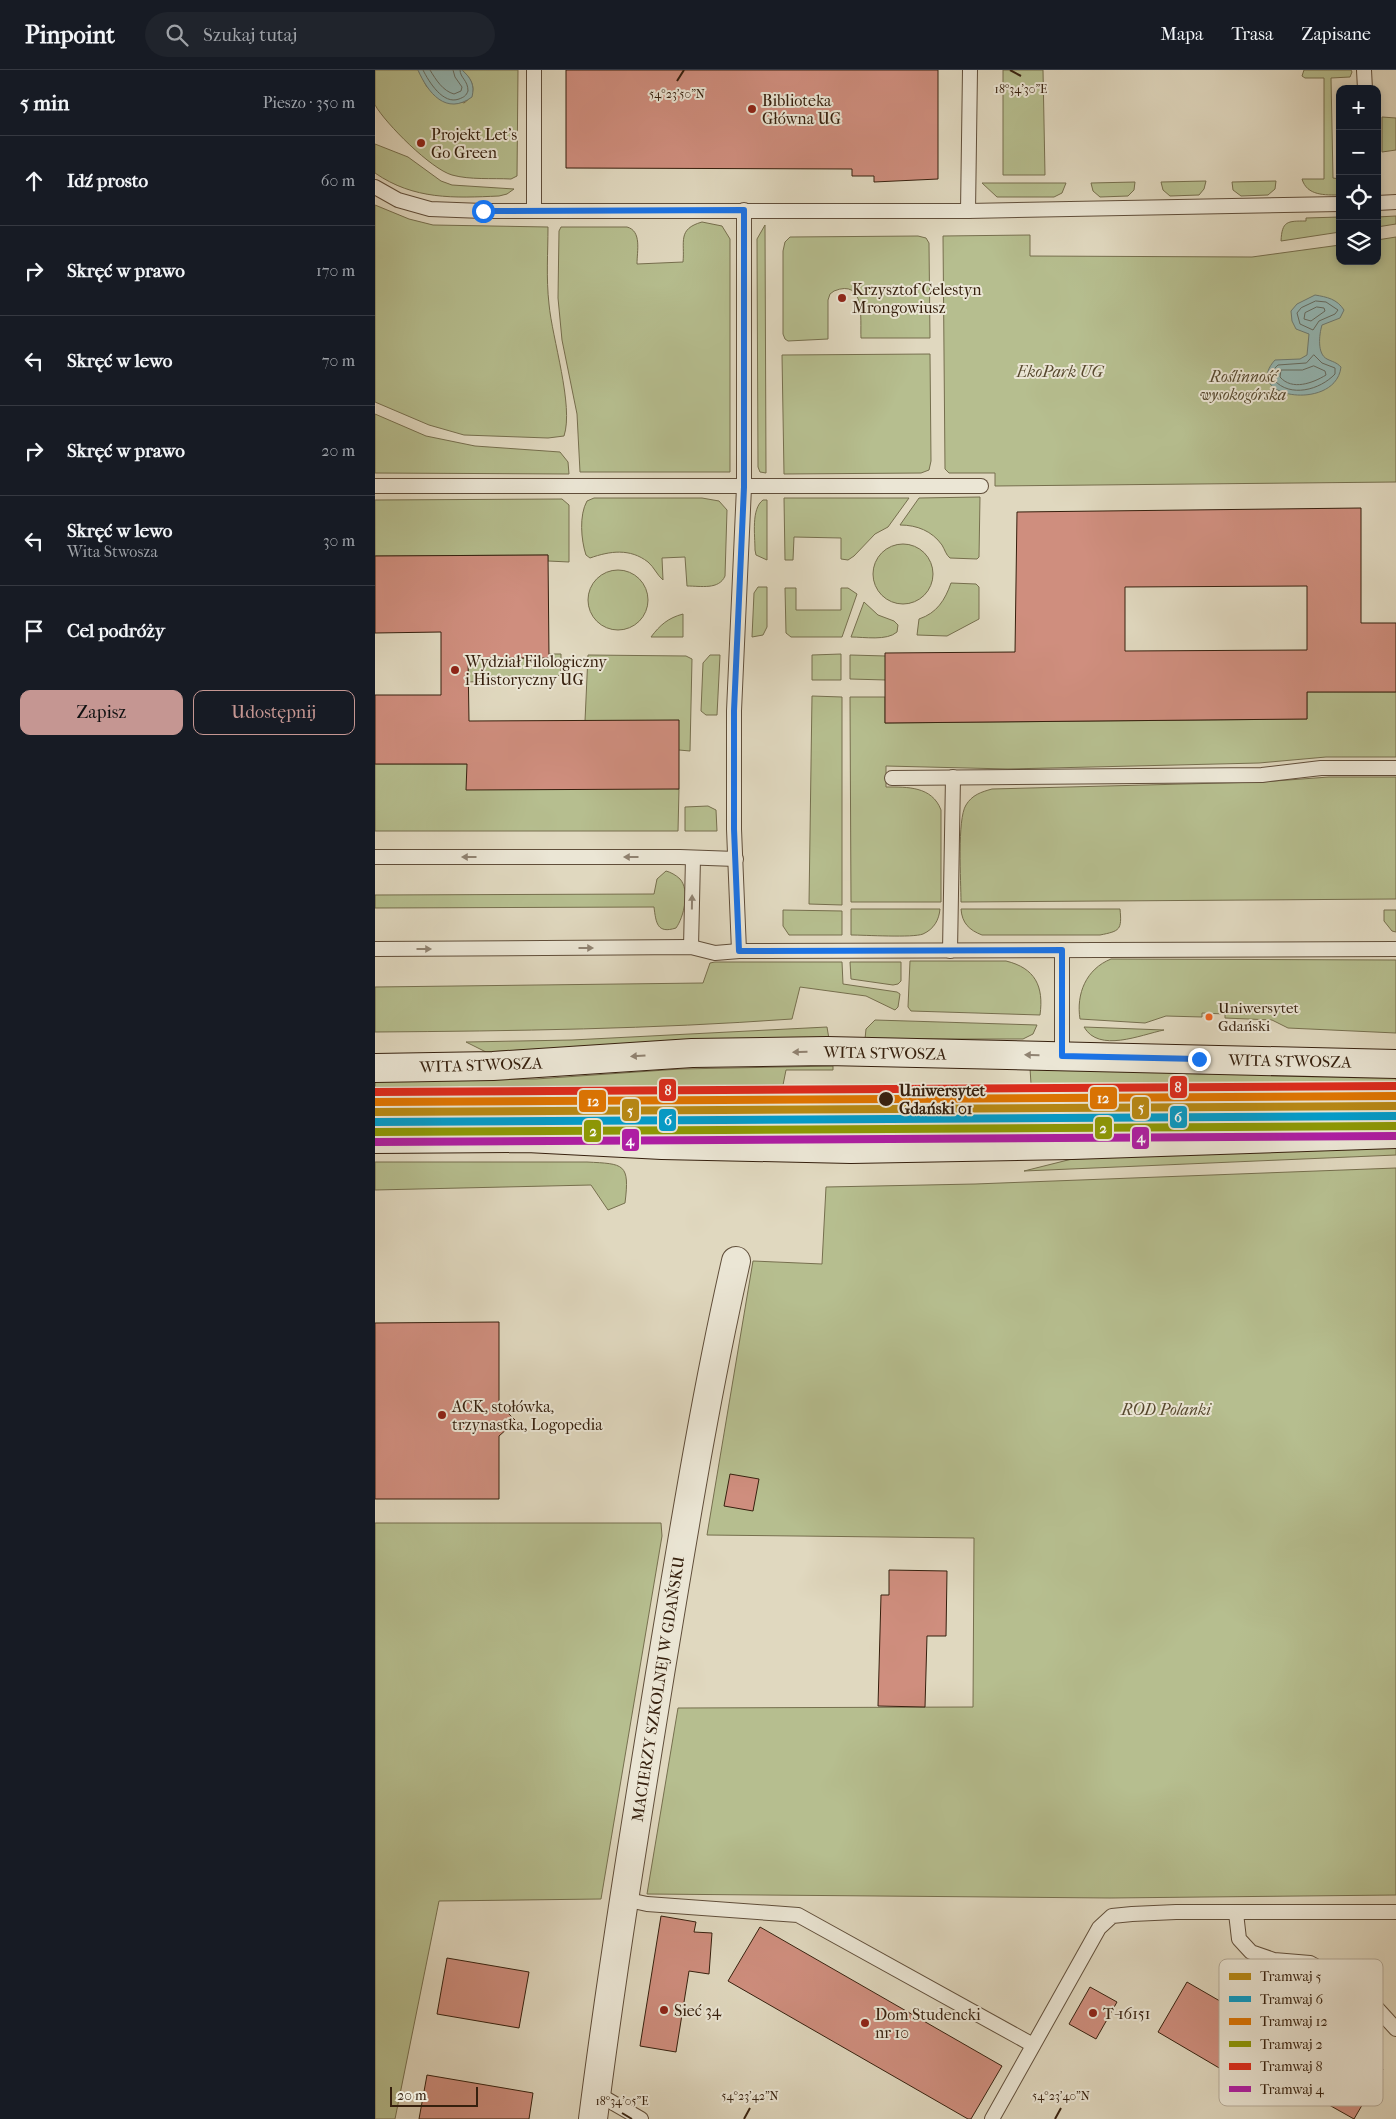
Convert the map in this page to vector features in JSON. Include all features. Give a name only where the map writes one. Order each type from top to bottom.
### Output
[{"type":"street","name":"WITA STWOSZA","points":[[375,1068],[493,1066],[692,1053],[827,1051],[1396,1064]]},
{"type":"street","points":[[375,1138],[527,1138],[662,1145],[851,1149],[1072,1145],[1396,1134]]},
{"type":"street","name":"MACIERZY SZKOLNEJ W GDAŃSKU","points":[[595,2106],[624,1899],[685,1530],[719,1340],[736,1261]]},
{"type":"lane","points":[[534,70],[535,210]]},
{"type":"lane","points":[[968,211],[970,70]]},
{"type":"lane","points":[[1364,70],[1365,85]]},
{"type":"lane","points":[[375,187],[399,200],[430,209],[968,211],[1336,204]]},
{"type":"lane","points":[[1381,203],[1396,202]]},
{"type":"lane","points":[[739,951],[735,859],[734,711],[744,487],[744,210]]},
{"type":"lane","points":[[375,486],[981,486]]},
{"type":"lane","points":[[892,778],[1262,774],[1321,768],[1396,768]]},
{"type":"lane","points":[[950,950],[953,777]]},
{"type":"lane","points":[[375,857],[735,859]]},
{"type":"lane","points":[[691,947],[693,858]]},
{"type":"lane","points":[[375,949],[691,947],[715,953],[739,951],[950,950],[1396,950]]},
{"type":"lane","points":[[1062,950],[1062,1056]]},
{"type":"lane","points":[[624,1899],[647,1904],[798,1915],[1033,2045]]},
{"type":"lane","points":[[991,2119],[1099,1928],[1112,1916],[1176,1912],[1396,1912]]},
{"type":"lane","points":[[1236,1913],[1239,1939],[1251,1952],[1271,1959]]},
{"type":"lane","points":[[1383,2015],[1396,2029]]},
{"type":"lane","points":[[595,2106],[641,2119]]},
{"type":"green space","points":[[375,70],[418,70],[427,87],[464,103],[471,95],[473,87],[469,78],[462,70],[518,70],[517,176],[511,179],[466,178],[452,175],[433,164],[399,134],[375,105]]},
{"type":"green space","points":[[1003,70],[1043,70],[1045,175],[1003,175]]},
{"type":"green space","points":[[1304,70],[1351,70],[1352,72],[1350,77],[1331,78],[1333,178],[1336,178],[1336,195],[1312,192],[1304,185],[1302,179],[1324,179],[1324,78],[1305,78],[1302,76]]},
{"type":"green space","points":[[1382,117],[1396,118],[1396,150],[1382,152]]},
{"type":"green space","points":[[375,144],[408,157],[441,181],[452,185],[514,189],[507,194],[499,196],[450,197],[420,193],[390,182],[375,173]]},
{"type":"green space","points":[[1206,181],[1204,189],[1199,195],[1170,196],[1163,190],[1161,182]]},
{"type":"green space","points":[[1276,181],[1275,189],[1268,195],[1241,196],[1233,190],[1232,182]]},
{"type":"green space","points":[[1135,182],[1134,190],[1128,196],[1100,197],[1093,191],[1091,183]]},
{"type":"green space","points":[[982,183],[1066,183],[1062,193],[1054,197],[997,197]]},
{"type":"green space","points":[[375,205],[409,219],[433,225],[548,227],[548,294],[564,390],[566,423],[564,436],[548,438],[464,435],[429,425],[375,402]]},
{"type":"green space","points":[[1396,216],[1396,224],[1381,226],[1381,217]]},
{"type":"green space","points":[[1336,217],[1336,233],[1281,241],[1284,226],[1287,223],[1306,221],[1306,218]]},
{"type":"green space","points":[[702,222],[722,226],[730,239],[730,472],[580,472],[577,414],[562,340],[558,298],[559,231],[561,227],[627,227],[632,229],[637,237],[637,264],[683,262],[683,242],[686,232],[689,228]]},
{"type":"green space","points":[[765,225],[766,473],[760,472],[758,467],[757,239]]},
{"type":"green space","name":"EkoPark UG","points":[[1030,235],[1030,256],[1252,257],[1336,246],[1336,265],[1381,265],[1381,239],[1396,237],[1396,482],[995,486],[995,473],[949,473],[945,469],[943,236]]},
{"type":"green space","points":[[918,236],[926,238],[929,243],[930,338],[861,338],[859,302],[852,290],[844,289],[834,291],[830,294],[828,300],[828,339],[788,341],[785,339],[783,334],[783,251],[785,242],[790,237]]},
{"type":"green space","points":[[930,354],[931,461],[929,470],[921,473],[784,474],[782,355]]},
{"type":"green space","points":[[375,414],[426,436],[475,446],[560,452],[568,462],[569,474],[375,473]]},
{"type":"green space","points":[[980,497],[979,557],[977,559],[950,558],[934,536],[912,526],[900,525],[919,498]]},
{"type":"green space","points":[[594,498],[702,498],[719,501],[727,510],[725,576],[714,585],[704,587],[687,586],[685,557],[662,558],[663,580],[648,562],[634,554],[612,552],[590,558],[586,555],[584,549],[582,520],[587,501]]},
{"type":"green space","points":[[784,498],[909,498],[888,527],[875,534],[848,560],[841,559],[841,538],[794,537],[793,560],[785,560]]},
{"type":"green space","points":[[562,499],[569,505],[569,562],[548,561],[548,555],[375,556],[375,500]]},
{"type":"green space","points":[[763,500],[767,500],[767,560],[756,555],[755,550],[755,516],[759,504]]},
{"type":"green space","points":[[897,544],[909,544],[920,549],[928,557],[933,568],[931,586],[920,599],[909,604],[897,604],[886,599],[878,591],[873,580],[873,568],[878,557],[886,549]]},
{"type":"green space","points":[[612,570],[624,570],[635,575],[643,583],[648,594],[646,612],[635,625],[624,630],[612,630],[601,625],[593,617],[588,606],[588,594],[593,583],[601,575]]},
{"type":"green space","points":[[951,583],[976,584],[979,587],[979,619],[947,636],[917,635],[919,619],[931,613],[939,605]]},
{"type":"green space","points":[[758,587],[767,587],[767,627],[763,635],[752,637],[754,593]]},
{"type":"green space","points":[[785,588],[796,588],[796,610],[841,610],[841,588],[848,588],[857,594],[842,637],[791,637],[786,633]]},
{"type":"green space","points":[[864,602],[878,615],[894,621],[898,625],[897,632],[881,638],[851,637]]},
{"type":"green space","points":[[683,614],[683,637],[651,637],[665,622]]},
{"type":"green space","points":[[549,654],[561,654],[561,673],[556,678],[468,682],[468,658],[548,658]]},
{"type":"green space","points":[[841,654],[841,680],[812,680],[812,655]]},
{"type":"green space","points":[[588,655],[686,656],[692,659],[690,751],[679,750],[585,721]]},
{"type":"green space","points":[[710,655],[720,655],[717,715],[706,715],[701,711],[703,663]]},
{"type":"green space","points":[[850,655],[886,656],[886,680],[850,679]]},
{"type":"green space","points":[[1307,692],[1396,692],[1396,757],[1326,757],[1259,763],[1008,769],[886,766],[886,787],[910,788],[925,792],[932,796],[941,810],[941,902],[851,902],[850,697],[885,697],[885,723],[1307,719]]},
{"type":"green space","points":[[812,696],[842,697],[842,905],[809,904]]},
{"type":"green space","points":[[375,764],[467,764],[679,789],[678,831],[375,831]]},
{"type":"green space","points":[[1329,777],[1396,777],[1396,899],[961,902],[960,837],[963,812],[971,799],[984,791],[992,789],[1261,782]]},
{"type":"green space","points":[[708,806],[716,810],[717,831],[685,831],[685,807]]},
{"type":"green space","points":[[666,871],[680,879],[685,890],[685,904],[679,923],[676,928],[670,929],[659,926],[654,907],[375,908],[375,895],[654,894],[657,879]]},
{"type":"green space","points":[[851,909],[940,909],[935,924],[930,930],[918,935],[900,936],[851,935]]},
{"type":"green space","points":[[961,909],[1120,909],[1121,921],[1116,931],[1100,935],[982,935],[973,931],[967,925]]},
{"type":"green space","points":[[783,910],[842,911],[842,935],[789,935],[783,926]]},
{"type":"green space","points":[[1384,910],[1396,910],[1396,932],[1392,931],[1384,921]]},
{"type":"green space","points":[[1111,959],[1396,960],[1396,1033],[1288,1028],[1272,1020],[1225,1018],[1225,1014],[1202,1013],[1202,1017],[1166,1016],[1145,1023],[1080,1019],[1081,992],[1085,983],[1095,969]]},
{"type":"green space","points":[[910,961],[1006,961],[1016,964],[1031,974],[1039,987],[1040,1015],[911,1011],[908,1007]]},
{"type":"green space","points":[[842,962],[843,984],[897,992],[900,994],[898,1007],[895,1010],[866,996],[800,987],[792,1019],[583,1029],[375,1032],[375,987],[703,983],[710,963]]},
{"type":"green space","points":[[850,962],[901,962],[901,981],[893,985],[851,979]]},
{"type":"green space","points":[[875,1020],[1037,1025],[1033,1034],[1023,1039],[865,1039],[866,1029]]},
{"type":"green space","points":[[827,1027],[829,1039],[690,1041],[486,1052],[466,1042],[572,1040]]},
{"type":"green space","points":[[1084,1027],[1164,1030],[1110,1041],[1091,1035]]},
{"type":"green space","points":[[833,1066],[833,1070],[786,1070],[783,1085],[375,1087],[375,1080],[536,1079],[680,1069]]},
{"type":"green space","points":[[1030,1068],[1396,1077],[1396,1082],[1031,1084]]},
{"type":"green space","points":[[1396,1113],[1396,1120],[1280,1126],[1021,1134],[1020,1116]]},
{"type":"green space","points":[[776,1116],[773,1131],[823,1132],[823,1135],[507,1124],[375,1125],[375,1119]]},
{"type":"green space","points":[[1396,1147],[1396,1155],[1024,1171],[1072,1159]]},
{"type":"green space","points":[[375,1162],[587,1162],[617,1165],[625,1173],[625,1203],[608,1210],[591,1185],[375,1190]]},
{"type":"green space","name":"ROD Polanki","points":[[1396,1168],[1396,1895],[1110,1898],[647,1894],[678,1708],[973,1707],[974,1538],[707,1535],[753,1261],[822,1264],[826,1187],[975,1184]]},
{"type":"green space","points":[[375,1523],[661,1523],[662,1536],[601,1899],[439,1901],[395,2119],[375,2119]]},
{"type":"water","points":[[418,70],[462,70],[471,82],[473,89],[472,97],[463,102],[446,103],[427,87]]},
{"type":"water","points":[[1315,295],[1335,301],[1344,310],[1340,318],[1322,325],[1320,339],[1320,349],[1324,357],[1341,367],[1335,381],[1324,390],[1309,395],[1293,395],[1279,391],[1270,383],[1268,373],[1275,360],[1300,359],[1307,355],[1309,334],[1296,329],[1292,321],[1291,311],[1297,304]]},
{"type":"building","name":"Biblioteka Główna UG","points":[[566,70],[938,70],[938,179],[874,182],[874,176],[852,176],[852,169],[566,168]]},
{"type":"building","points":[[1361,508],[1361,623],[1396,623],[1396,692],[1307,692],[1307,719],[885,723],[885,653],[1015,652],[1017,512]],"holes":[[[1307,586],[1307,650],[1125,651],[1125,587]]]},
{"type":"building","name":"Wydział Filologiczny i Historyczny UG","points":[[548,555],[549,658],[468,658],[469,721],[679,720],[679,789],[466,790],[467,764],[375,764],[375,695],[441,695],[441,632],[375,633],[375,556]]},
{"type":"building","name":"ACK, stołówka, trzynastka, Logopedia","points":[[499,1322],[499,1404],[516,1421],[499,1436],[499,1499],[375,1499],[375,1323]]},
{"type":"building","points":[[730,1474],[759,1479],[753,1511],[724,1506]]},
{"type":"building","points":[[889,1570],[947,1571],[946,1636],[927,1636],[925,1707],[878,1706],[881,1595],[889,1595]]},
{"type":"building","name":"Sieć 34","points":[[661,1916],[696,1922],[694,1932],[712,1933],[709,1974],[689,1971],[676,2052],[640,2046]]},
{"type":"building","name":"Dom Studencki nr 10","points":[[760,1927],[1002,2066],[971,2119],[728,1981]]},
{"type":"building","points":[[447,1958],[529,1972],[519,2028],[437,2014]]},
{"type":"building","points":[[1187,1982],[1219,2000],[1219,2068],[1158,2032]]},
{"type":"building","name":"T-16151","points":[[1090,1987],[1117,2002],[1096,2039],[1069,2024]]},
{"type":"building","points":[[427,2075],[533,2093],[529,2119],[419,2119]]},
{"type":"building","points":[[1331,2106],[1362,2106],[1354,2119]]},
{"type":"tram line","name":"8","points":[[375,1092],[1396,1086]]},
{"type":"tram line","name":"12","points":[[375,1102],[1396,1096]]},
{"type":"tram line","name":"5","points":[[375,1112],[1396,1106]]},
{"type":"tram line","name":"6","points":[[375,1122],[1396,1116]]},
{"type":"tram line","name":"2","points":[[375,1132],[1396,1126]]},
{"type":"tram line","name":"4","points":[[375,1142],[1396,1136]]},
{"type":"place","name":"Biblioteka Główna UG","points":[[752,109]]},
{"type":"place","name":"Projekt Let's Go Green","points":[[421,143]]},
{"type":"place","name":"Krzysztof Celestyn Mrongowiusz","points":[[842,298]]},
{"type":"place","name":"Wydział Filologiczny i Historyczny UG","points":[[455,670]]},
{"type":"place","name":"Uniwersytet Gdański","points":[[1209,1017]]},
{"type":"place","name":"Uniwersytet Gdański 01","points":[[886,1099]]},
{"type":"place","name":"ACK, stołówka, trzynastka, Logopedia","points":[[442,1415]]},
{"type":"place","name":"Sieć 34","points":[[664,2010]]},
{"type":"place","name":"T-16151","points":[[1093,2013]]},
{"type":"place","name":"Dom Studencki nr 10","points":[[865,2023]]},
{"type":"route","points":[[483,211],[744,210],[744,487],[734,711],[734,829],[739,951],[1062,950],[1062,1056],[1199,1059]]},
{"type":"park label","name":"Roślinność wysokogórska","points":[[1243,385]]}]
